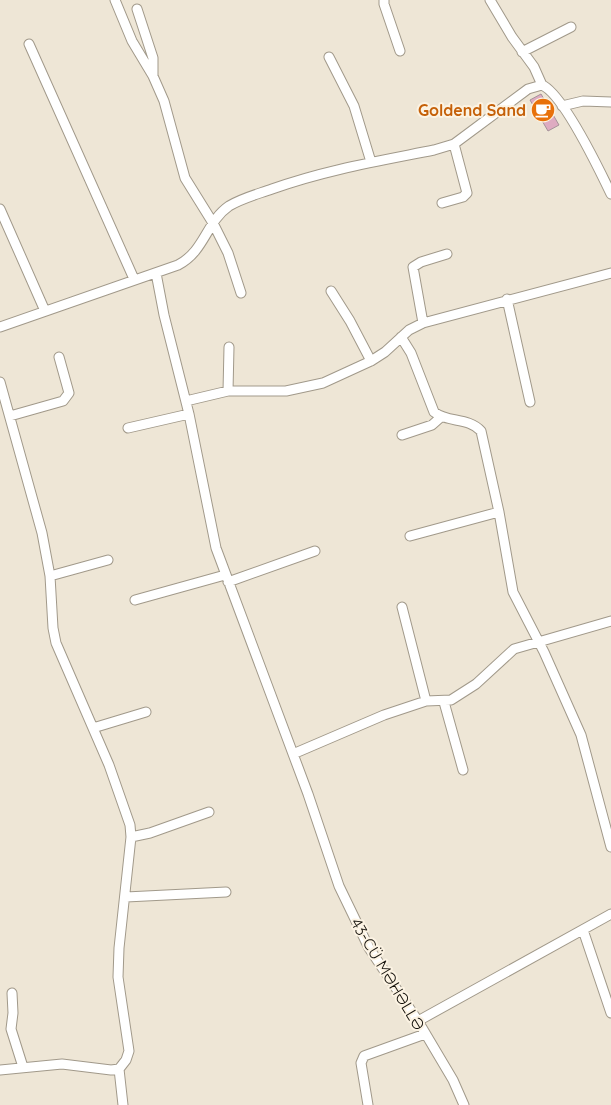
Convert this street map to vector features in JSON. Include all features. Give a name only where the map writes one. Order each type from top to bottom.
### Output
[{"type":"street","points":[[115,0],[132,41],[153,76],[164,101],[185,178],[213,223],[228,253],[241,293]]},
{"type":"street","points":[[384,0],[400,51]]},
{"type":"street","points":[[490,0],[540,77],[542,85],[552,91],[582,138],[611,194]]},
{"type":"street","points":[[137,9],[153,58],[153,76]]},
{"type":"street","points":[[522,52],[571,27]]},
{"type":"street","points":[[29,44],[134,279]]},
{"type":"street","points":[[329,57],[354,106],[372,162]]},
{"type":"street","points":[[0,327],[134,279],[156,273],[188,259],[205,240],[213,223],[222,212],[246,198],[314,174],[434,150],[454,144],[528,89],[542,85]]},
{"type":"street","points":[[562,106],[583,101],[611,102]]},
{"type":"street","points":[[442,203],[463,197],[466,193],[460,162],[454,144]]},
{"type":"street","points":[[0,209],[45,311]]},
{"type":"street","points":[[423,323],[413,267],[421,262],[447,254]]},
{"type":"street","name":"43-CÜ MƏHƏLLƏ","points":[[156,273],[164,315],[189,414],[208,520],[227,578],[352,914],[369,948],[418,1021],[464,1105]]},
{"type":"street","points":[[186,401],[228,391],[305,388],[330,380],[371,361],[423,323],[611,273]]},
{"type":"street","points":[[331,291],[350,321],[371,361]]},
{"type":"street","points":[[507,300],[530,402]]},
{"type":"street","points":[[401,338],[410,353],[434,412],[441,418],[475,425],[481,431],[499,512],[513,592],[539,641],[581,735],[611,847]]},
{"type":"street","points":[[228,391],[229,347]]},
{"type":"street","points":[[10,416],[63,401],[67,398],[69,393],[59,357]]},
{"type":"street","points":[[0,382],[42,533],[50,576],[56,643],[121,796],[130,825],[131,837],[119,948],[118,977],[120,1004],[128,1052],[126,1060],[119,1069],[123,1105]]},
{"type":"street","points":[[128,428],[189,414]]},
{"type":"street","points":[[402,435],[432,425],[441,418]]},
{"type":"street","points":[[410,536],[499,512]]},
{"type":"street","points":[[136,600],[227,578],[315,551]]},
{"type":"street","points":[[50,576],[108,560]]},
{"type":"street","points":[[402,607],[426,702]]},
{"type":"street","points":[[293,754],[384,715],[426,702],[444,702],[468,690],[514,649],[611,621]]},
{"type":"street","points":[[444,702],[463,770]]},
{"type":"street","points":[[92,728],[146,712]]},
{"type":"street","points":[[131,837],[150,833],[209,812]]},
{"type":"street","points":[[126,897],[226,892]]},
{"type":"street","points":[[418,1021],[611,914]]},
{"type":"street","points":[[583,930],[611,1013]]},
{"type":"street","points":[[12,993],[14,1013],[11,1029],[23,1067]]},
{"type":"street","points":[[368,1105],[361,1062],[364,1056],[425,1034]]},
{"type":"street","points":[[0,1070],[62,1064],[111,1070],[119,1069]]},
{"type":"building","points":[[541,94],[559,125],[548,131],[530,100]]},
{"type":"place","name":"Goldend Sand","points":[[543,110]]}]
